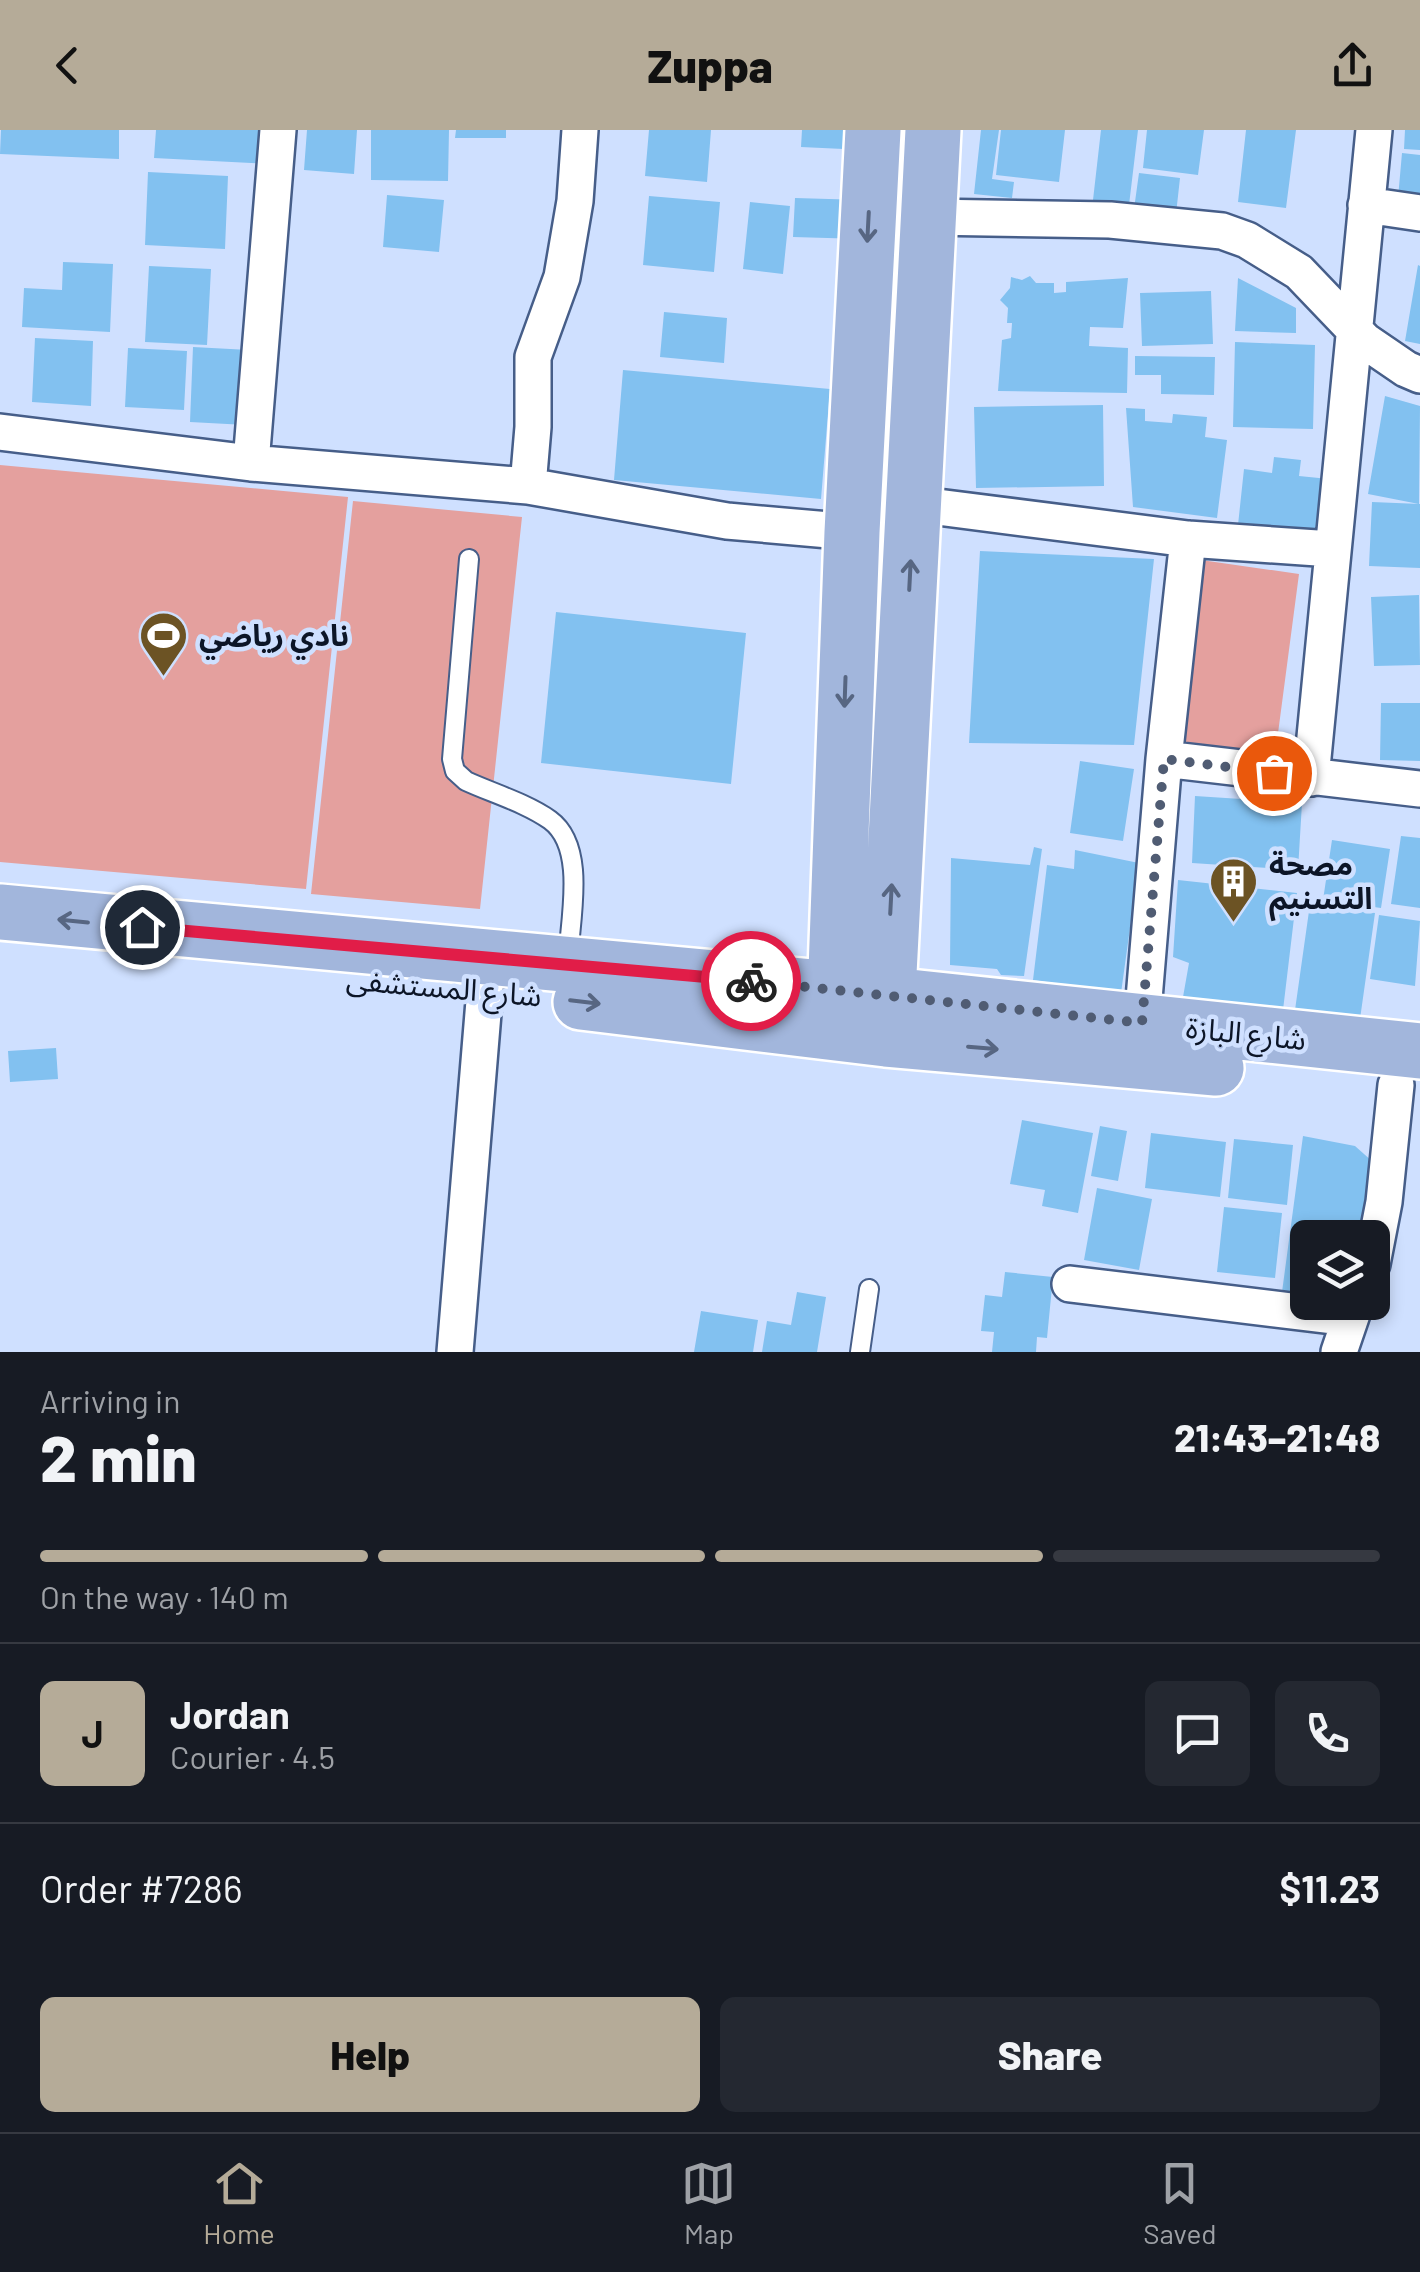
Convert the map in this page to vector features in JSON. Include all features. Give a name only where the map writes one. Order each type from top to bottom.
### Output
[{"type":"main road","points":[[859,1015],[852,532],[874,130]]},
{"type":"main road","points":[[859,1015],[914,504],[933,130]]},
{"type":"main road","name":"شارع المستشفى","points":[[0,912],[567,965],[859,1015]]},
{"type":"main road","name":"شارع المستشفى","points":[[0,951],[859,1015]]},
{"type":"main road","name":"شارع البازة","points":[[859,1015],[1142,1023],[1412,1075]]},
{"type":"main road","name":"شارع البازة","points":[[859,1015],[1412,1075]]},
{"type":"street","points":[[251,463],[278,130]]},
{"type":"street","points":[[528,486],[534,357],[562,278],[575,201],[580,130]]},
{"type":"street","points":[[1311,778],[1374,130]]},
{"type":"street","points":[[1366,206],[1420,213]]},
{"type":"street","points":[[928,217],[1110,220],[1222,231],[1247,240],[1298,272],[1354,330],[1406,369],[1420,374]]},
{"type":"street","points":[[0,432],[251,463],[528,486],[727,520],[852,532]]},
{"type":"street","points":[[914,504],[1188,539],[1332,549]]},
{"type":"street","points":[[1142,1023],[1164,759],[1188,539]]},
{"type":"street","points":[[1164,759],[1420,789]]},
{"type":"street","points":[[455,1352],[485,990]]},
{"type":"street","points":[[1381,1220],[1412,1075]]},
{"type":"street","points":[[1070,1284],[1348,1324]]},
{"type":"lane","points":[[469,559],[452,760],[455,771],[466,781],[550,819],[561,831],[574,857],[567,965]]},
{"type":"lane","points":[[860,1352],[869,1289]]},
{"type":"shaded area","name":"نادي رياضي","points":[[0,465],[348,497],[306,889],[0,862]]},
{"type":"shaded area","name":"نادي رياضي","points":[[353,501],[522,517],[480,909],[311,894]]},
{"type":"shaded area","points":[[1201,560],[1299,574],[1275,756],[1177,743]]},
{"type":"building","points":[[1,130],[119,130],[119,159],[0,154]]},
{"type":"building","points":[[156,130],[273,130],[272,164],[154,158]]},
{"type":"building","points":[[307,130],[357,130],[354,174],[304,170]]},
{"type":"building","points":[[371,130],[449,130],[448,181],[371,180]]},
{"type":"building","points":[[456,130],[506,130],[506,138],[455,138]]},
{"type":"building","points":[[649,130],[711,130],[707,182],[645,176]]},
{"type":"building","points":[[802,130],[866,130],[865,150],[801,147]]},
{"type":"building","points":[[981,130],[999,130],[992,179],[1014,182],[1012,198],[974,194]]},
{"type":"building","points":[[1001,130],[1065,130],[1059,182],[996,175]]},
{"type":"building","points":[[1101,130],[1138,130],[1129,205],[1093,200]]},
{"type":"building","points":[[1147,130],[1204,130],[1198,175],[1143,168]]},
{"type":"building","points":[[1246,130],[1296,130],[1286,208],[1238,202]]},
{"type":"building","points":[[1405,130],[1420,130],[1420,150],[1404,149]]},
{"type":"building","points":[[1402,153],[1420,155],[1420,201],[1398,198]]},
{"type":"building","points":[[148,172],[228,176],[225,249],[145,245]]},
{"type":"building","points":[[1139,173],[1180,178],[1176,214],[1134,209]]},
{"type":"building","points":[[387,195],[444,200],[439,252],[383,247]]},
{"type":"building","points":[[649,196],[720,202],[714,272],[643,265]]},
{"type":"building","points":[[795,198],[863,200],[862,239],[793,237]]},
{"type":"building","points":[[750,202],[790,206],[783,274],[743,269]]},
{"type":"building","points":[[63,262],[113,264],[110,332],[22,327],[24,288],[62,290]]},
{"type":"building","points":[[149,266],[211,269],[207,345],[145,342]]},
{"type":"building","points":[[1420,266],[1420,344],[1405,341]]},
{"type":"building","points":[[1030,276],[1036,283],[1054,283],[1054,293],[1066,292],[1066,282],[1128,278],[1123,328],[1090,327],[1089,346],[1128,348],[1127,393],[998,391],[1002,340],[1011,338],[1012,323],[1007,323],[1008,308],[1000,300],[1010,288],[1011,277],[1022,280]]},
{"type":"building","points":[[1238,278],[1296,308],[1296,333],[1235,331]]},
{"type":"building","points":[[1211,291],[1213,344],[1142,346],[1140,293]]},
{"type":"building","points":[[664,312],[727,318],[724,363],[660,357]]},
{"type":"building","points":[[35,338],[93,341],[91,406],[32,402]]},
{"type":"building","points":[[1235,342],[1315,345],[1313,429],[1233,427]]},
{"type":"building","points":[[193,347],[249,350],[246,425],[190,422]]},
{"type":"building","points":[[128,348],[187,351],[184,410],[125,407]]},
{"type":"building","points":[[1135,356],[1215,357],[1214,395],[1161,394],[1161,375],[1135,375]]},
{"type":"building","points":[[623,370],[830,389],[821,499],[614,480]]},
{"type":"building","points":[[1385,396],[1420,406],[1419,504],[1368,494]]},
{"type":"building","points":[[1103,405],[1104,486],[976,488],[974,407]]},
{"type":"building","points":[[1126,408],[1145,409],[1145,421],[1172,423],[1173,414],[1207,417],[1205,437],[1227,440],[1217,518],[1133,507]]},
{"type":"building","points":[[1274,457],[1301,460],[1299,476],[1329,479],[1324,534],[1238,525],[1244,469],[1272,473]]},
{"type":"building","points":[[1372,502],[1420,504],[1420,568],[1369,566]]},
{"type":"building","points":[[980,551],[1154,559],[1134,745],[969,743]]},
{"type":"building","points":[[1419,595],[1420,665],[1374,666],[1371,597]]},
{"type":"building","points":[[556,612],[746,633],[731,784],[541,763]]},
{"type":"building","points":[[1381,703],[1420,703],[1420,761],[1380,760]]},
{"type":"building","points":[[1080,761],[1134,769],[1123,841],[1070,833]]},
{"type":"building","points":[[1195,796],[1302,803],[1298,870],[1192,863]]},
{"type":"building","points":[[1401,836],[1420,838],[1420,908],[1391,904]]},
{"type":"building","points":[[1332,840],[1390,849],[1381,908],[1323,900]]},
{"type":"building","points":[[1034,847],[1042,849],[1024,976],[950,965],[951,858],[1030,865]]},
{"type":"building","points":[[1075,850],[1139,863],[1121,993],[1033,980],[1047,865],[1074,869]]},
{"type":"building","name":"مصحة التسنيم","points":[[1178,880],[1297,893],[1283,1010],[1183,997],[1189,963],[1173,957]]},
{"type":"building","points":[[1310,904],[1375,913],[1360,1019],[1295,1010]]},
{"type":"building","points":[[1379,915],[1420,921],[1415,986],[1370,979]]},
{"type":"building","points":[[56,1048],[58,1079],[10,1082],[8,1051]]},
{"type":"building","points":[[1022,1120],[1093,1133],[1078,1213],[1042,1206],[1045,1190],[1010,1184]]},
{"type":"building","points":[[1100,1126],[1127,1131],[1118,1181],[1091,1176]]},
{"type":"building","points":[[1151,1133],[1226,1142],[1220,1197],[1145,1188]]},
{"type":"building","points":[[1303,1136],[1355,1146],[1373,1162],[1365,1220],[1292,1220]]},
{"type":"building","points":[[1234,1139],[1293,1145],[1287,1205],[1228,1198]]},
{"type":"building","points":[[1097,1188],[1152,1199],[1139,1270],[1084,1260]]},
{"type":"building","points":[[1224,1207],[1282,1213],[1275,1278],[1217,1272]]},
{"type":"building","points":[[1290,1233],[1290,1293],[1282,1292]]},
{"type":"building","points":[[1005,1272],[1053,1277],[1047,1338],[1037,1337],[1036,1352],[992,1352],[994,1332],[981,1331],[985,1295],[1002,1297]]},
{"type":"building","points":[[797,1292],[826,1297],[817,1352],[762,1352],[767,1321],[791,1325]]},
{"type":"building","points":[[701,1311],[758,1320],[753,1352],[694,1352]]},
{"type":"way so far","points":[[751,981],[1142,1023],[1164,759],[1274,773]]},
{"type":"place","name":"نادي رياضي","points":[[164,678]]},
{"type":"place","name":"مصحة التسنيم","points":[[1234,924]]},
{"type":"route","points":[[142,927],[751,981]]}]
